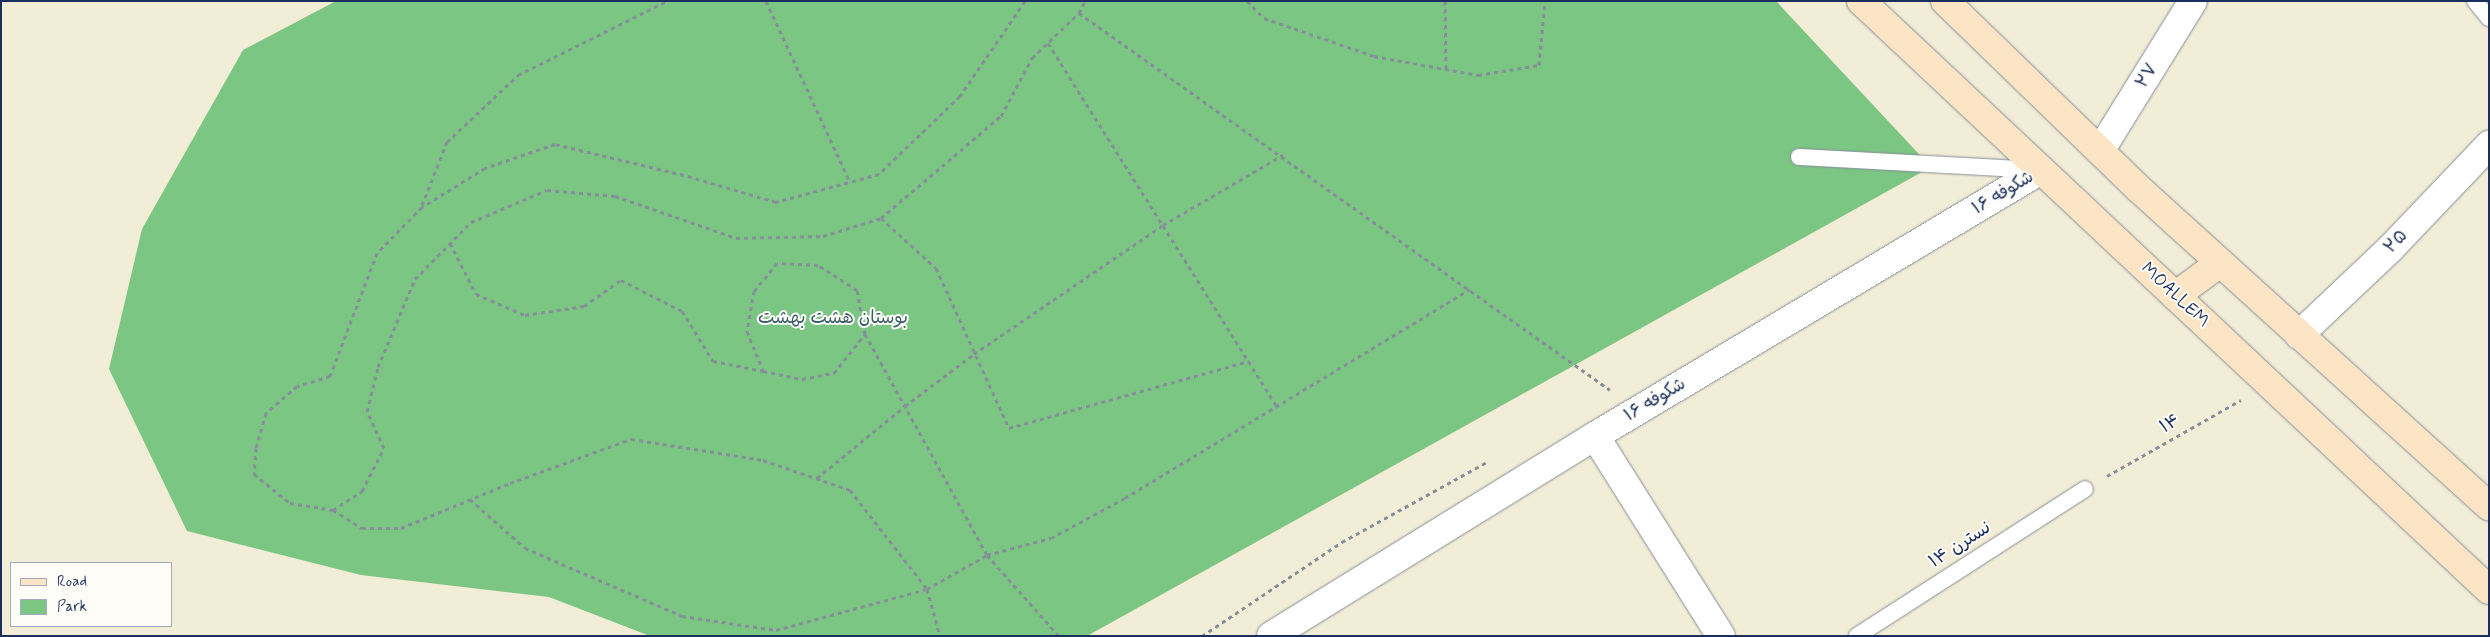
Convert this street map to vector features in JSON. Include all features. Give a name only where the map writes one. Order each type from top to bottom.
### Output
[{"type":"main road","name":"MOALLEM","points":[[1861,1],[2489,590]]},
{"type":"main road","points":[[1945,1],[2100,151],[2220,263],[2489,506]]},
{"type":"main road","points":[[2175,296],[2220,263]]},
{"type":"street","name":"۲۷","points":[[2100,151],[2193,1]]},
{"type":"street","name":"۲۵","points":[[2299,335],[2390,249],[2489,145]]},
{"type":"street","name":"شکوفه ۱۶","points":[[1271,636],[1595,436],[2041,170]]},
{"type":"street","points":[[1595,436],[1721,636]]},
{"type":"lane","points":[[2475,1],[2489,18]]},
{"type":"lane","points":[[1799,157],[2041,170]]},
{"type":"lane","name":"نسترن ۱۴","points":[[1857,636],[2085,489]]},
{"type":"path","points":[[422,207],[447,142],[518,75],[667,1]]},
{"type":"path","points":[[766,1],[850,182]]},
{"type":"path","points":[[940,636],[927,589],[850,490],[764,460],[631,439],[470,499],[401,528],[362,528],[333,510],[290,503],[282,498],[254,474],[256,448],[266,413],[297,386],[330,376],[377,253],[422,207],[485,168],[555,144],[776,202],[879,174],[960,96],[1026,1]]},
{"type":"path","points":[[333,510],[362,491],[384,448],[366,411],[378,367],[415,280],[471,222],[547,190],[615,196],[736,238],[823,236],[881,218],[1001,116],[1032,58],[1079,13],[1085,1]]},
{"type":"path","points":[[1247,1],[1264,18],[1374,56],[1478,75],[1538,65],[1545,1]]},
{"type":"path","points":[[1445,1],[1446,70]]},
{"type":"path","points":[[1079,13],[1283,155],[1614,392],[1605,397]]},
{"type":"path","points":[[1048,43],[1277,406]]},
{"type":"path","points":[[817,478],[905,406],[974,354],[1163,225],[1283,155]]},
{"type":"path","points":[[881,218],[936,268],[1009,428],[1249,362]]},
{"type":"path","points":[[450,243],[476,294],[525,315],[584,306],[621,280],[682,311],[713,362],[802,379],[834,373],[865,334]]},
{"type":"path","points":[[764,371],[747,331],[754,291],[777,263],[818,265],[857,290],[865,334],[987,555],[1059,636]]},
{"type":"path","points":[[470,499],[524,548],[682,616],[776,630],[927,589],[987,555],[1051,538],[1125,498],[1470,289]]},
{"type":"path","name":"۱۴","points":[[2085,489],[2269,384]]},
{"type":"path","points":[[1202,636],[1342,542],[1491,460]]},
{"type":"green space","name":"بوستان هشت بهشت","points":[[336,1],[1776,1],[1931,167],[1087,636],[650,636],[549,597],[361,575],[187,531],[109,369],[142,229],[243,50]]}]
